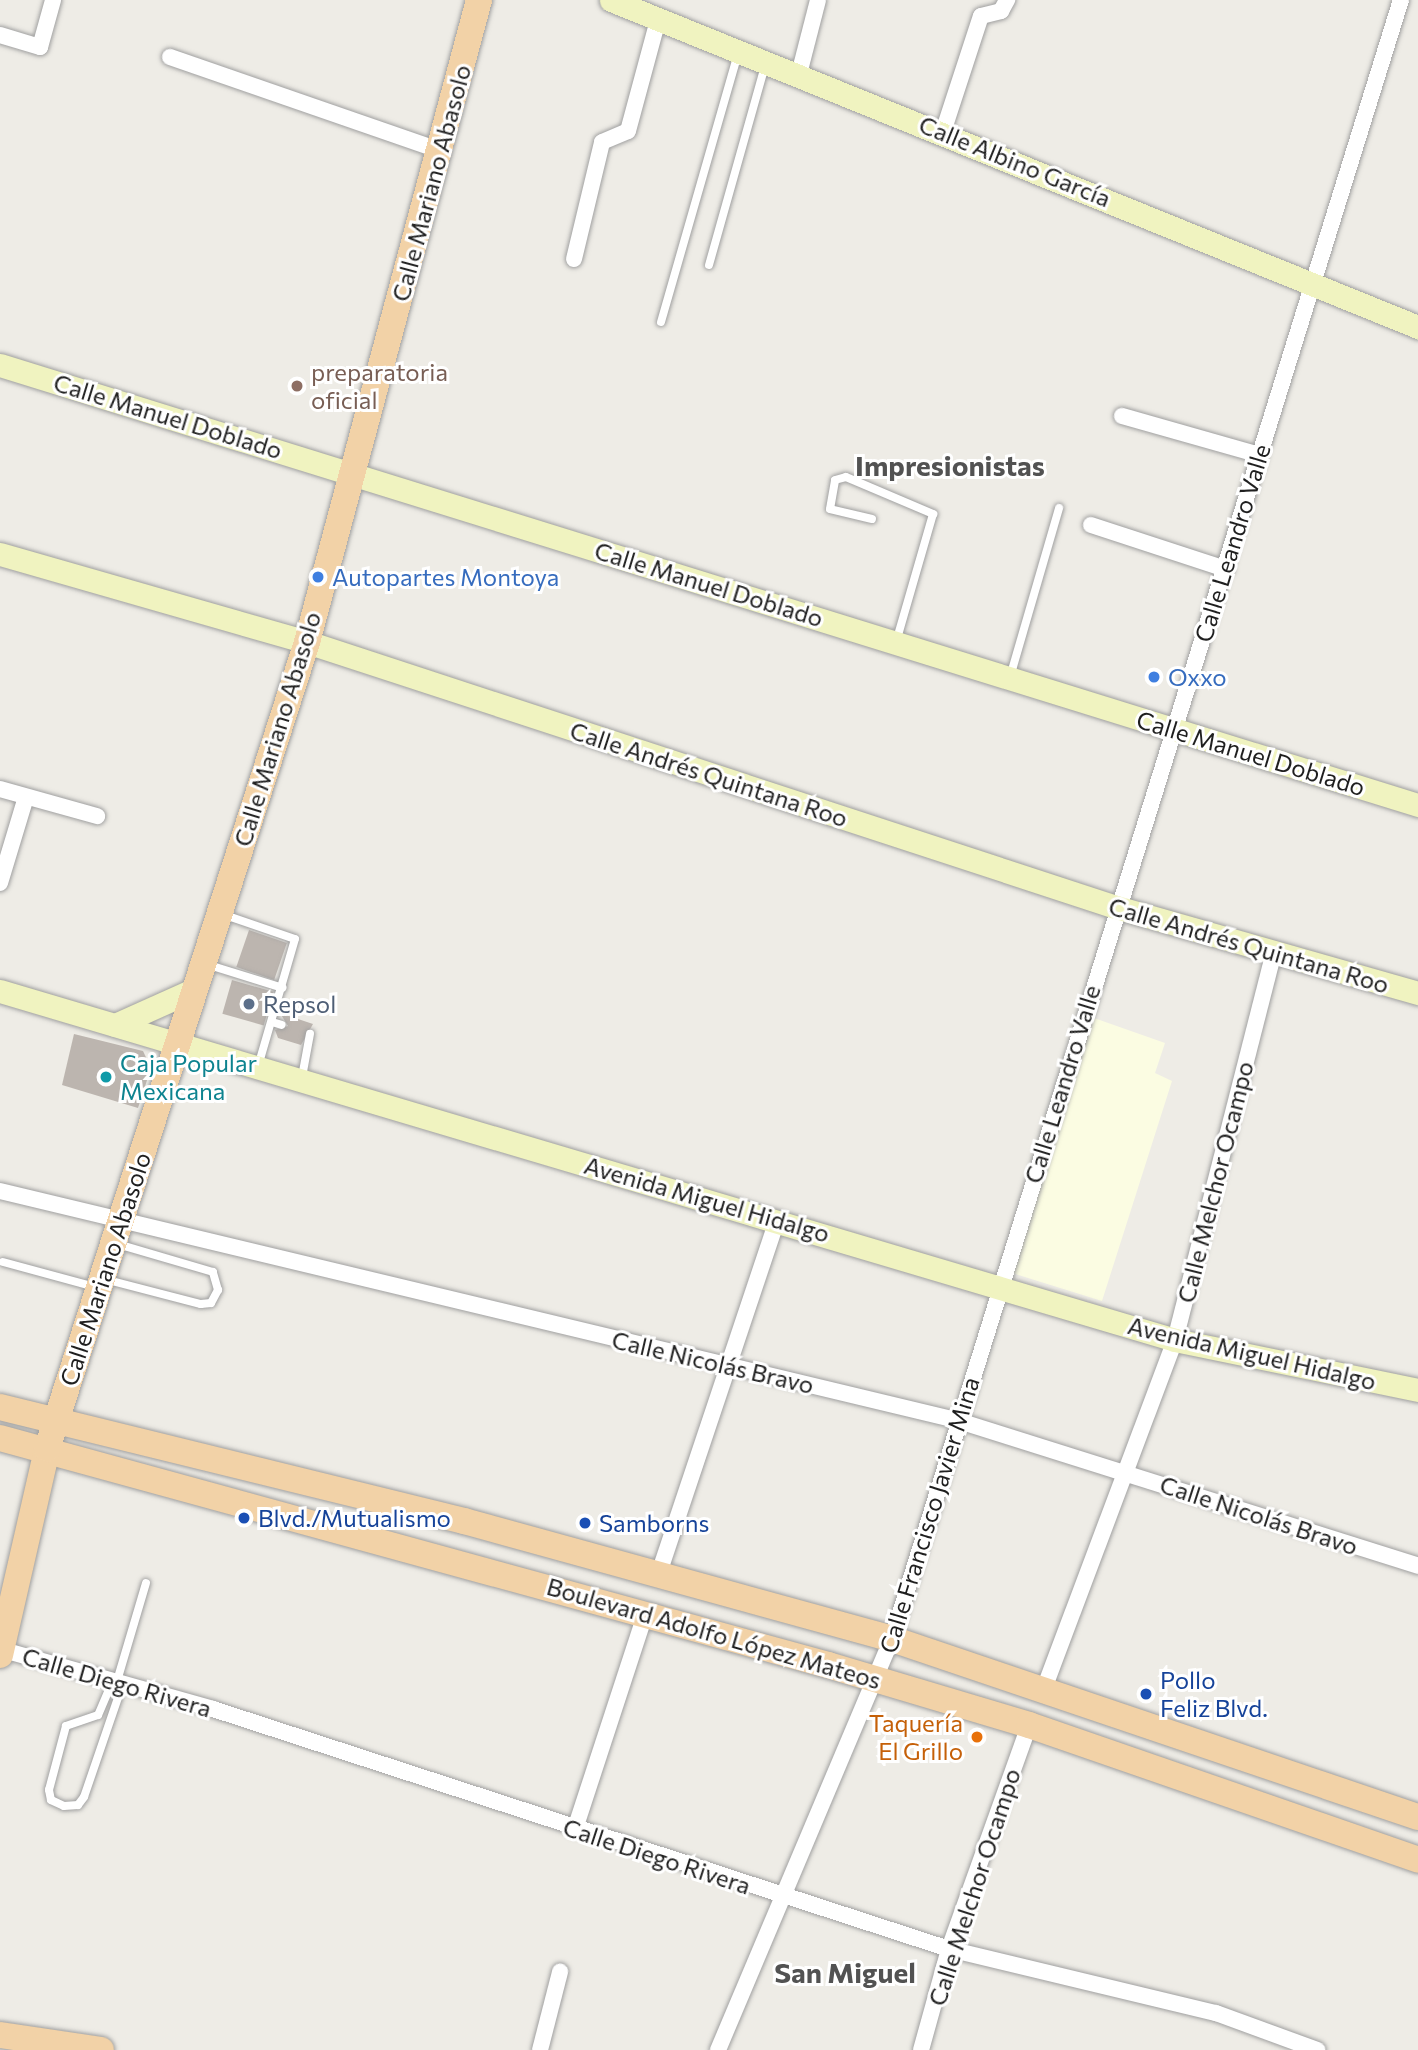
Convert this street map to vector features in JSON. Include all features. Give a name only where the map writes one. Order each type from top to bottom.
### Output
[{"type":"main road","name":"Calle Mariano Abasolo","points":[[1,1651],[47,1449],[115,1231],[179,1044],[202,962],[307,642],[350,472],[442,150],[479,0]]},
{"type":"main road","name":"Calle Albino García","points":[[611,0],[1313,281],[1418,327]]},
{"type":"main road","name":"Calle Manuel Doblado","points":[[0,365],[1418,805]]},
{"type":"main road","name":"Calle Andrés Quintana Roo","points":[[0,554],[307,642],[1116,907],[1418,993]]},
{"type":"main road","points":[[115,1025],[195,989]]},
{"type":"main road","name":"Avenida Miguel Hidalgo","points":[[0,990],[1175,1340],[1418,1390]]},
{"type":"main road","name":"Boulevard Adolfo López Mateos","points":[[0,1407],[659,1573],[892,1639],[1045,1686],[1418,1816]]},
{"type":"main road","name":"Boulevard Adolfo López Mateos","points":[[0,1438],[646,1612],[878,1680],[1029,1725],[1418,1860]]},
{"type":"main road","points":[[0,2035],[101,2050]]},
{"type":"street","points":[[0,35],[40,47],[53,0]]},
{"type":"street","points":[[799,74],[818,0]]},
{"type":"street","points":[[943,132],[981,16],[1001,11],[1007,0]]},
{"type":"street","name":"Calle Leandro Valle","points":[[999,1286],[1116,907],[1226,569],[1401,0]]},
{"type":"street","points":[[574,259],[602,142],[628,131],[659,20]]},
{"type":"street","points":[[170,57],[442,150]]},
{"type":"street","points":[[1122,416],[1260,455]]},
{"type":"street","points":[[1091,525],[1226,569]]},
{"type":"street","points":[[0,789],[97,816]]},
{"type":"street","points":[[0,883],[26,797]]},
{"type":"street","name":"Calle Melchor Ocampo","points":[[1045,1686],[1175,1340],[1274,951]]},
{"type":"street","name":"Calle Nicolás Bravo","points":[[0,1191],[115,1231],[725,1365],[956,1420],[1418,1566]]},
{"type":"street","points":[[659,1573],[725,1365],[777,1220]]},
{"type":"street","name":"Calle Francisco Javier Mina","points":[[718,2050],[878,1680],[999,1286]]},
{"type":"street","points":[[575,1829],[646,1612]]},
{"type":"street","name":"Calle Diego Rivera","points":[[1,1651],[117,1682],[783,1898],[949,1949],[1216,2013],[1317,2050]]},
{"type":"street","name":"Calle Melchor Ocampo","points":[[922,2050],[949,1949],[1029,1725]]},
{"type":"street","points":[[540,2050],[560,1972]]},
{"type":"lane","points":[[661,322],[738,51]]},
{"type":"lane","points":[[709,265],[766,62]]},
{"type":"lane","points":[[872,519],[830,509],[835,480],[846,477],[933,514],[896,642]]},
{"type":"lane","points":[[1010,677],[1059,508]]},
{"type":"lane","points":[[219,913],[295,939],[283,988],[257,1067]]},
{"type":"lane","points":[[202,962],[283,988]]},
{"type":"lane","points":[[272,1022],[282,1026]]},
{"type":"lane","points":[[301,1080],[310,1034]]},
{"type":"lane","points":[[3,1262],[201,1304],[212,1303],[218,1290],[213,1272],[115,1231]]},
{"type":"lane","points":[[117,1682],[98,1716],[66,1726],[49,1790],[51,1800],[64,1806],[78,1805],[84,1797],[115,1704],[117,1682],[146,1583]]},
{"type":"lane","points":[[105,1702],[115,1704]]},
{"type":"shaded area","points":[[1094,1018],[1165,1043],[1155,1073],[1172,1081],[1102,1301],[1012,1273]]},
{"type":"building","name":"Repsol","points":[[249,930],[287,943],[274,980],[236,967]]},
{"type":"building","name":"Repsol","points":[[232,980],[273,992],[264,1025],[222,1014]]},
{"type":"building","points":[[280,1013],[313,1024],[301,1045],[278,1038],[275,1030],[288,1026]]},
{"type":"building","name":"Caja Popular Mexicana","points":[[74,1034],[143,1051],[151,1068],[138,1108],[62,1085]]},
{"type":"place","name":"preparatoria oficial","points":[[297,386]]},
{"type":"place","name":"Autopartes Montoya","points":[[318,577]]},
{"type":"place","name":"Oxxo","points":[[1154,677]]},
{"type":"place","name":"Repsol","points":[[249,1004]]},
{"type":"place","name":"Caja Popular Mexicana","points":[[106,1077]]},
{"type":"place","name":"Blvd./Mutualismo","points":[[244,1518]]},
{"type":"place","name":"Samborns","points":[[585,1523]]},
{"type":"place","name":"Pollo Feliz Blvd.","points":[[1146,1694]]},
{"type":"place","name":"Taquería El Grillo","points":[[977,1737]]},
{"type":"district","name":"Impresionistas","points":[[950,465]]},
{"type":"district","name":"San Miguel","points":[[845,1972]]}]
